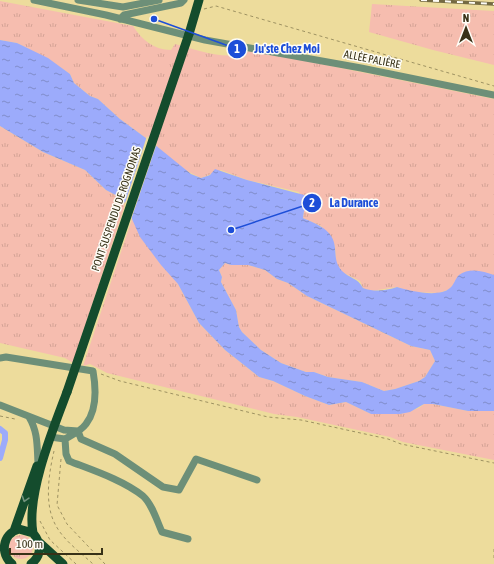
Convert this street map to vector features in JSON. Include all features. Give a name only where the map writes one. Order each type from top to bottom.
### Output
[{"type":"main road","name":"PONT SUSPENDU DE ROGNONAS","points":[[54,438],[54,426],[67,392],[199,0]]},
{"type":"main road","points":[[12,564],[2,560],[5,539],[14,531],[38,463],[54,438]]},
{"type":"main road","points":[[54,438],[36,489],[31,519],[33,533],[40,543],[63,564]]},
{"type":"main road","points":[[14,531],[24,529],[33,533]]},
{"type":"main road","points":[[32,564],[39,555],[40,543]]},
{"type":"street","name":"ALLÉE PALIÈRE","points":[[34,0],[205,40],[285,54],[494,95]]},
{"type":"street","points":[[78,0],[123,7],[159,0]]},
{"type":"street","points":[[120,19],[124,15],[181,3],[184,0]]},
{"type":"street","points":[[0,358],[6,357],[93,371],[95,385],[94,408],[86,425],[65,443]]},
{"type":"street","points":[[0,405],[64,430],[78,431]]},
{"type":"street","points":[[29,417],[35,427],[38,463]]},
{"type":"street","points":[[78,431],[82,439],[116,454],[163,487],[179,490],[196,459],[257,480]]},
{"type":"street","points":[[54,438],[65,443]]},
{"type":"street","points":[[65,443],[69,461],[108,476],[143,497],[155,516],[162,532],[188,539]]},
{"type":"path","points":[[196,11],[216,6],[494,86]]},
{"type":"path","points":[[93,371],[120,380],[268,417],[301,420],[388,439],[401,444],[494,462]]},
{"type":"path","points":[[0,416],[16,419]]},
{"type":"path","points":[[54,438],[48,501],[55,524],[67,540],[93,564]]},
{"type":"path","points":[[65,443],[61,449],[57,505],[67,524],[106,564]]},
{"type":"path","points":[[40,520],[50,540],[76,564]]},
{"type":"path","points":[[494,550],[494,559]]},
{"type":"green space","points":[[0,1],[133,26],[144,40],[165,50],[171,50],[175,44],[203,52],[223,55],[242,54],[251,50],[494,99],[494,275],[453,285],[450,289],[439,293],[411,292],[397,287],[371,291],[363,288],[360,281],[342,272],[336,263],[335,246],[321,226],[303,218],[304,211],[299,192],[247,180],[221,170],[201,178],[183,169],[154,144],[120,119],[98,99],[90,96],[74,83],[70,74],[50,60],[17,43],[0,40]]},
{"type":"green space","points":[[372,4],[494,11],[494,65],[369,32]]},
{"type":"green space","points":[[0,126],[43,152],[85,170],[106,190],[123,199],[125,205],[73,363],[65,358],[0,343]]},
{"type":"green space","points":[[132,219],[178,284],[199,323],[225,350],[259,377],[273,381],[329,405],[346,402],[371,414],[400,414],[419,408],[424,404],[433,404],[468,411],[494,411],[494,460],[403,442],[390,437],[297,417],[274,414],[107,373],[90,364],[83,366]]},
{"type":"green space","points":[[225,263],[231,265],[248,265],[265,270],[277,279],[288,283],[307,296],[411,346],[430,350],[435,361],[425,377],[419,381],[384,391],[362,382],[328,377],[314,372],[306,372],[281,363],[261,350],[242,332],[239,327],[236,310],[221,282],[222,277],[219,270]]},
{"type":"green space","points":[[21,535],[29,539],[33,547],[29,555],[21,559],[13,555],[9,547],[13,539]]},
{"type":"water","points":[[0,40],[17,43],[48,58],[70,74],[74,83],[90,96],[98,99],[120,119],[191,174],[201,178],[210,175],[215,169],[247,180],[308,196],[313,206],[304,211],[303,218],[319,225],[328,232],[334,242],[338,265],[342,271],[359,282],[363,288],[380,290],[397,287],[424,293],[439,293],[450,288],[459,275],[467,271],[481,271],[494,275],[494,411],[468,411],[433,404],[424,404],[410,412],[400,414],[371,414],[346,402],[329,405],[273,381],[259,377],[225,350],[199,323],[178,284],[161,265],[140,237],[123,199],[106,190],[85,170],[43,152],[0,126]],"holes":[[[225,263],[231,265],[248,265],[265,270],[277,279],[288,283],[307,296],[411,346],[430,350],[435,361],[425,377],[419,381],[384,391],[362,382],[328,377],[314,372],[306,372],[281,363],[261,350],[242,332],[239,327],[236,310],[221,282],[222,277],[219,270]]]},
{"type":"pier","points":[[147,136],[157,143],[131,220],[124,206]]},
{"type":"waterway","points":[[0,429],[5,433],[5,440],[0,458]]},
{"type":"railway","points":[[421,0],[494,4]]},
{"type":"place","name":"Ju'ste Chez Moi","points":[[154,19]]},
{"type":"place","name":"La Durance","points":[[231,230]]}]
